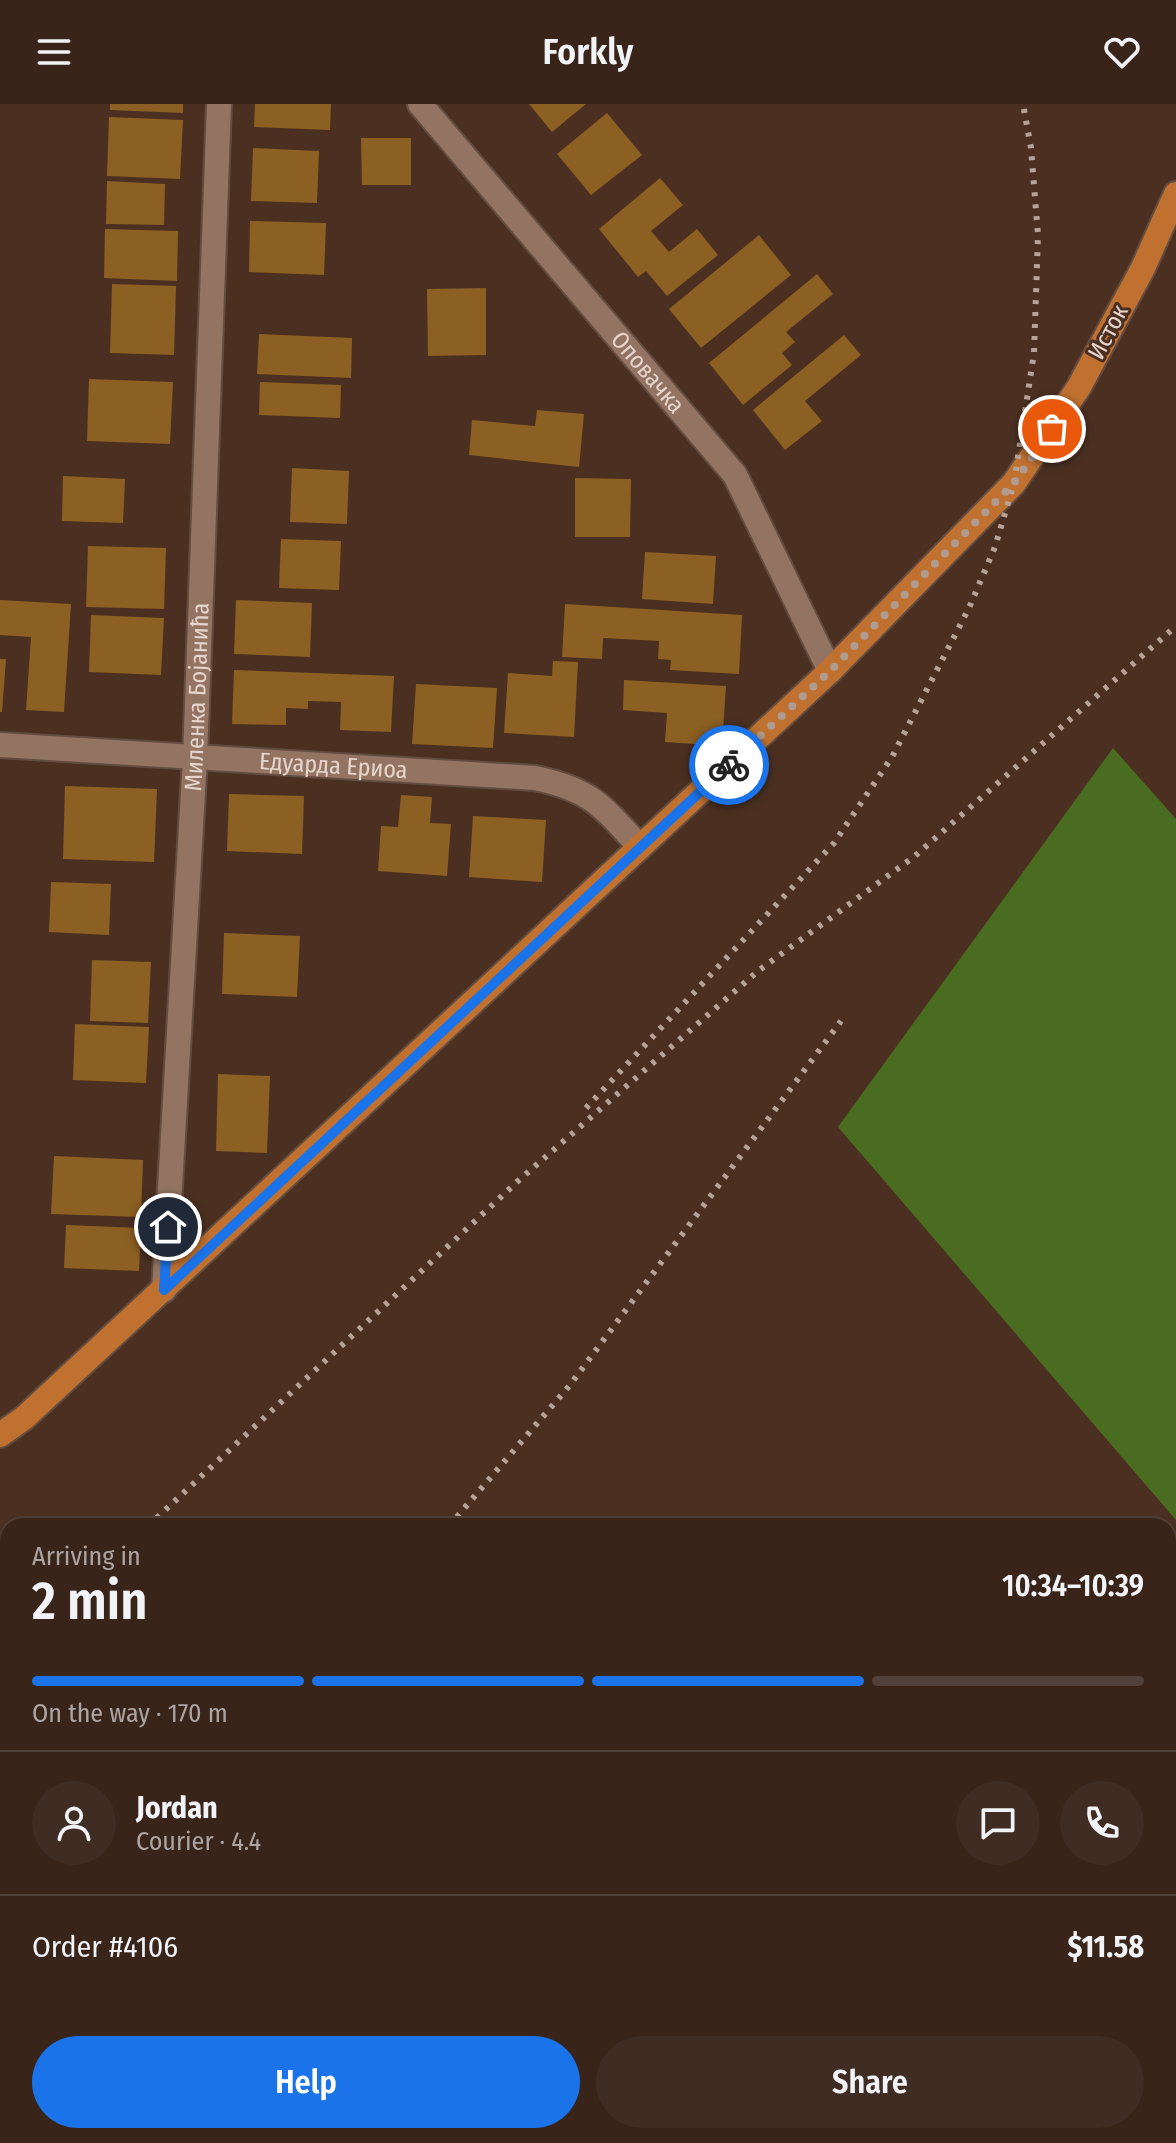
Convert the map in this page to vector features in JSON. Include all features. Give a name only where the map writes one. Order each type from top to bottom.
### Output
[{"type":"main road","name":"Исток","points":[[0,1435],[24,1418],[164,1290],[830,671],[1014,483],[1079,387],[1143,268],[1176,194]]},
{"type":"street","name":"Миленка Бојанића","points":[[164,1290],[195,758],[219,104]]},
{"type":"street","name":"Оповачка","points":[[420,104],[735,475],[830,671]]},
{"type":"street","name":"Едуарда Ериоа","points":[[0,745],[535,778],[570,786],[596,800],[640,847]]},
{"type":"green space","points":[[1113,748],[1176,819],[1176,1518],[1174,1518],[838,1127]]},
{"type":"building","points":[[110,104],[183,104],[183,113],[110,110]]},
{"type":"building","points":[[255,104],[331,104],[330,130],[254,127]]},
{"type":"building","points":[[529,104],[586,104],[552,132]]},
{"type":"building","points":[[607,113],[642,155],[591,195],[557,154]]},
{"type":"building","points":[[109,117],[183,120],[180,179],[107,176]]},
{"type":"building","points":[[361,138],[411,138],[411,185],[362,185]]},
{"type":"building","points":[[253,148],[319,151],[317,203],[251,201]]},
{"type":"building","points":[[660,178],[683,205],[651,231],[669,252],[697,229],[718,255],[667,296],[646,271],[638,277],[599,229]]},
{"type":"building","points":[[107,181],[165,184],[164,225],[106,224]]},
{"type":"building","points":[[250,221],[326,223],[324,275],[249,272]]},
{"type":"building","points":[[105,229],[178,231],[177,281],[104,278]]},
{"type":"building","points":[[759,235],[791,275],[701,348],[669,309]]},
{"type":"building","points":[[817,274],[833,294],[786,332],[795,342],[782,353],[792,365],[743,405],[709,363]]},
{"type":"building","points":[[112,284],[176,286],[174,355],[110,353]]},
{"type":"building","points":[[486,288],[486,355],[428,356],[427,289]]},
{"type":"building","points":[[259,334],[352,338],[351,378],[257,374]]},
{"type":"building","points":[[844,335],[861,355],[805,401],[822,421],[785,450],[753,410]]},
{"type":"building","points":[[89,379],[173,382],[170,444],[87,441]]},
{"type":"building","points":[[260,382],[341,385],[340,418],[259,415]]},
{"type":"building","points":[[537,410],[584,414],[579,467],[469,455],[472,420],[535,426]]},
{"type":"building","points":[[292,468],[349,471],[347,524],[290,522]]},
{"type":"building","points":[[63,476],[125,479],[123,523],[62,521]]},
{"type":"building","points":[[575,478],[631,479],[630,537],[575,537]]},
{"type":"building","points":[[281,539],[341,541],[339,590],[279,588]]},
{"type":"building","points":[[88,546],[166,548],[164,609],[86,607]]},
{"type":"building","points":[[645,552],[716,556],[713,604],[642,599]]},
{"type":"building","points":[[0,600],[71,604],[64,712],[26,710],[31,637],[0,635]]},
{"type":"building","points":[[236,600],[312,603],[310,657],[234,654]]},
{"type":"building","points":[[565,604],[742,615],[739,674],[670,670],[671,660],[658,659],[659,641],[603,638],[602,659],[562,657]]},
{"type":"building","points":[[91,615],[164,618],[161,675],[89,672]]},
{"type":"building","points":[[0,659],[6,659],[2,712],[0,712]]},
{"type":"building","points":[[553,661],[578,662],[574,737],[504,733],[508,673],[552,676]]},
{"type":"building","points":[[234,670],[394,676],[391,732],[340,730],[341,702],[308,701],[308,709],[286,708],[286,725],[232,724]]},
{"type":"building","points":[[624,680],[726,686],[722,746],[665,742],[667,713],[623,710]]},
{"type":"building","points":[[416,684],[497,688],[493,748],[412,744]]},
{"type":"building","points":[[65,786],[157,789],[154,862],[63,859]]},
{"type":"building","points":[[229,794],[304,796],[302,854],[227,851]]},
{"type":"building","points":[[401,795],[432,797],[430,823],[451,824],[447,876],[378,871],[381,826],[398,827]]},
{"type":"building","points":[[473,816],[546,820],[542,882],[469,877]]},
{"type":"building","points":[[51,882],[111,884],[109,935],[49,932]]},
{"type":"building","points":[[224,933],[300,936],[297,997],[222,994]]},
{"type":"building","points":[[92,960],[151,962],[148,1023],[90,1021]]},
{"type":"building","points":[[75,1024],[149,1027],[146,1083],[73,1080]]},
{"type":"building","points":[[218,1074],[270,1076],[267,1153],[216,1151]]},
{"type":"building","points":[[54,1156],[143,1160],[141,1217],[51,1214]]},
{"type":"building","points":[[66,1225],[141,1228],[139,1271],[64,1268]]},
{"type":"railway","points":[[586,1108],[834,843],[892,757],[969,608],[995,547],[1014,483],[1034,353],[1038,235],[1031,148],[1023,104]]},
{"type":"railway","points":[[157,1518],[518,1181],[758,971],[915,856],[1176,626]]},
{"type":"railway","points":[[456,1518],[570,1385],[841,1021]]},
{"type":"way so far","points":[[729,765],[830,671],[1014,483],[1052,429]]},
{"type":"route","points":[[168,1227],[164,1290],[729,765]]}]
